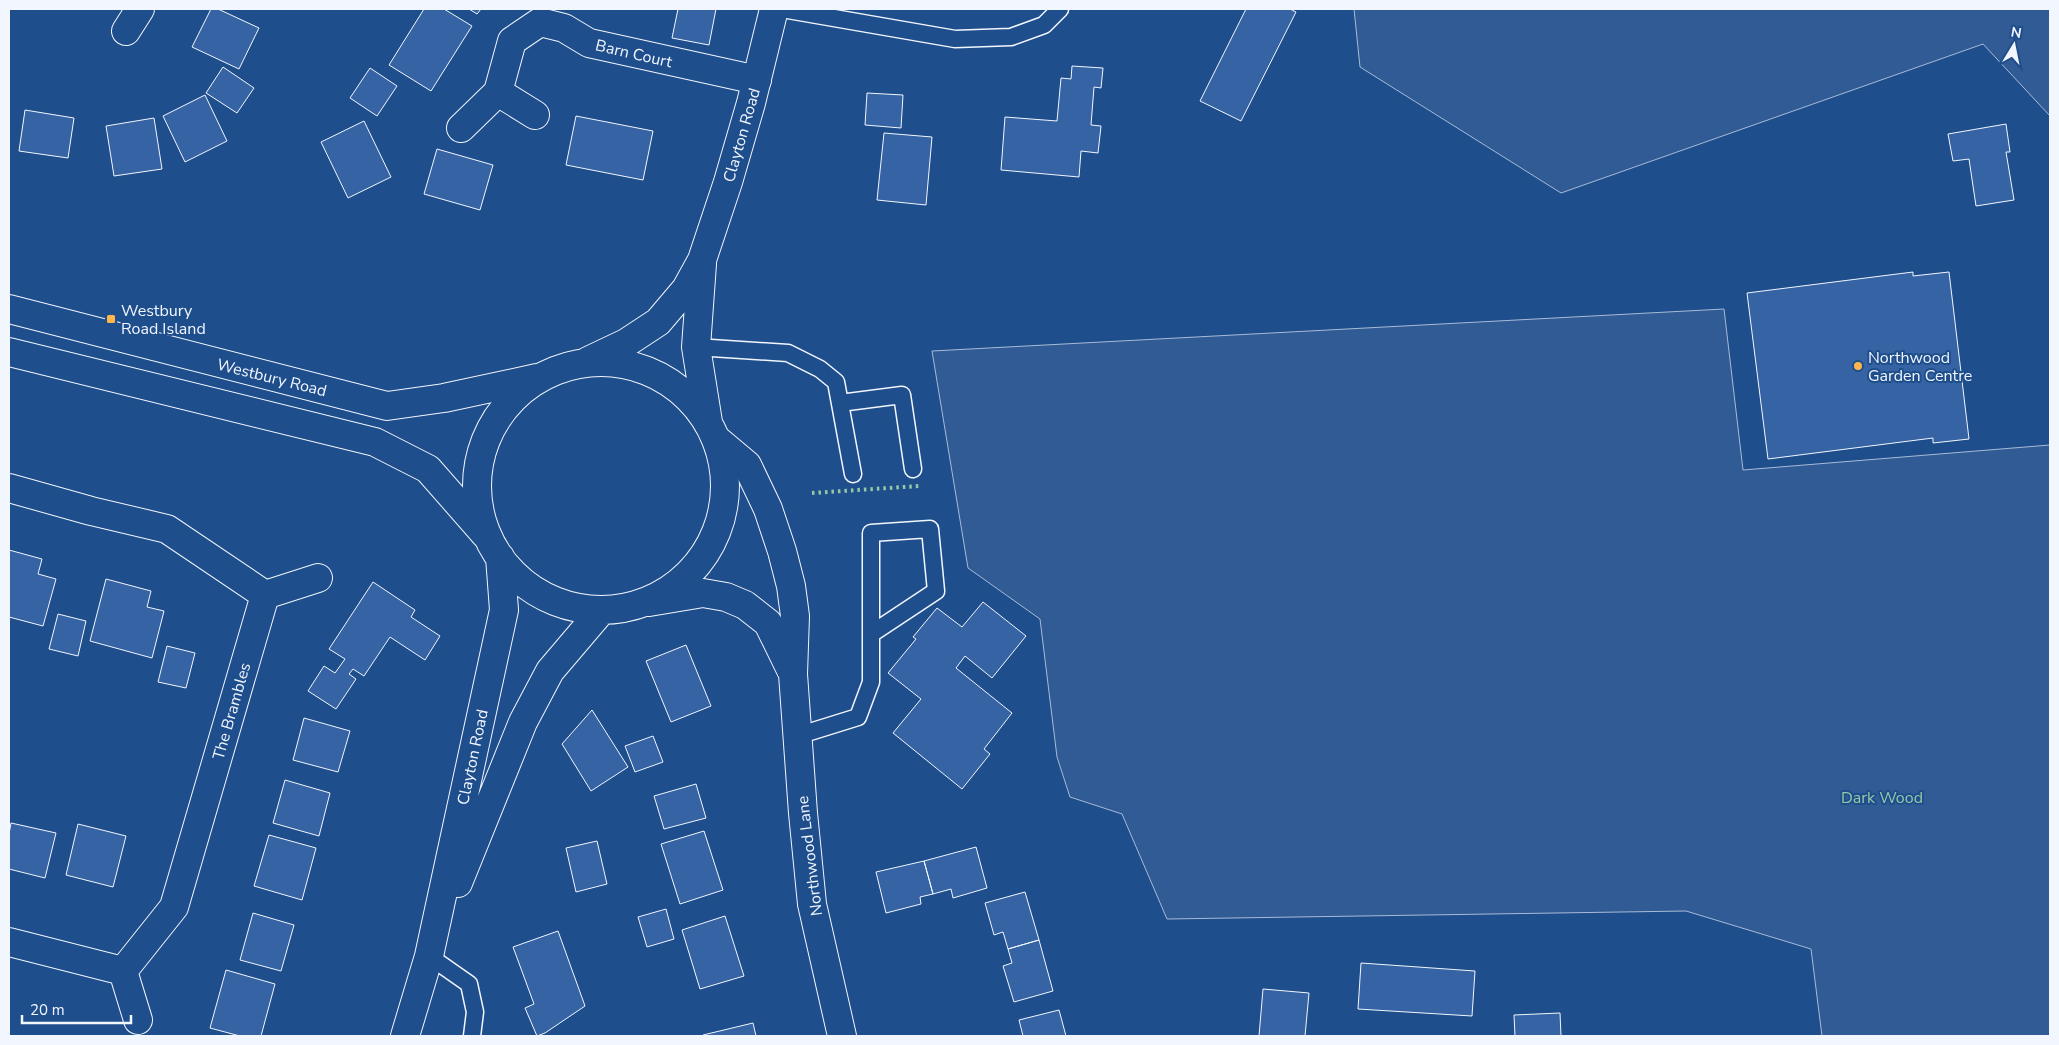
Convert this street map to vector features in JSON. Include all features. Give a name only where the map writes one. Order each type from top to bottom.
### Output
[{"type":"street","name":"Clayton Road","points":[[587,362],[626,343],[658,322],[686,289],[702,260],[728,182],[757,80],[774,9]]},
{"type":"street","name":"Barn Court","points":[[462,128],[498,92],[512,42],[540,22],[564,28],[589,43],[757,80]]},
{"type":"street","points":[[498,92],[535,115]]},
{"type":"street","name":"Clayton Road","points":[[702,260],[696,347],[712,430],[726,478],[720,525],[698,564],[649,602],[601,611],[558,604],[533,591],[508,570],[485,534],[476,474],[488,432],[506,404],[537,378],[564,367],[587,362],[607,362],[653,373],[684,394],[712,430]]},
{"type":"street","name":"Westbury Road","points":[[9,309],[387,406],[444,398],[537,378]]},
{"type":"street","points":[[9,352],[375,442],[428,469],[485,534]]},
{"type":"street","name":"Northwood Lane","points":[[712,430],[747,465],[768,509],[791,586],[795,616],[793,674],[797,736],[812,904],[842,1036]]},
{"type":"street","points":[[9,488],[91,512],[167,529],[265,595],[318,578]]},
{"type":"street","name":"Clayton Road","points":[[405,1036],[429,956],[504,610],[500,557]]},
{"type":"street","name":"Northwood Lane","points":[[649,602],[704,593],[726,597],[745,605],[768,623],[793,674]]},
{"type":"street","name":"The Brambles","points":[[123,971],[174,907],[265,595]]},
{"type":"street","name":"Clayton Road","points":[[429,956],[523,722],[550,671],[601,611]]},
{"type":"street","points":[[9,942],[123,971],[138,1020]]},
{"type":"lane","points":[[782,9],[955,39],[1011,37],[1044,25],[1060,9]]},
{"type":"lane","points":[[696,347],[788,353],[820,369],[836,382],[853,474]]},
{"type":"lane","points":[[840,403],[902,395],[913,469]]},
{"type":"lane","points":[[797,736],[858,717],[871,682],[871,634],[871,533],[930,529],[936,591],[871,634]]},
{"type":"lane","points":[[429,956],[469,984],[475,1012],[472,1036]]},
{"type":"green space","points":[[1354,9],[2050,9],[2050,116],[1983,44],[1561,193],[1360,67]]},
{"type":"green space","name":"Dark Wood","points":[[1724,309],[1743,470],[2050,445],[2050,1036],[1822,1036],[1811,949],[1686,911],[1167,919],[1122,814],[1070,797],[1057,757],[1040,619],[968,568],[932,351]]},
{"type":"building","points":[[211,9],[218,9],[259,28],[239,69],[192,47]]},
{"type":"building","points":[[424,9],[444,9],[472,26],[431,91],[389,65]]},
{"type":"building","points":[[469,9],[481,9],[477,14]]},
{"type":"building","points":[[678,9],[716,9],[709,45],[672,38]]},
{"type":"building","points":[[1246,9],[1290,9],[1296,12],[1241,121],[1200,101]]},
{"type":"building","points":[[1072,66],[1103,68],[1101,88],[1094,87],[1091,125],[1101,126],[1098,153],[1081,151],[1079,177],[1001,170],[1005,117],[1057,121],[1061,78],[1071,79]]},
{"type":"building","points":[[223,67],[254,88],[237,113],[206,93]]},
{"type":"building","points":[[370,68],[397,86],[377,116],[350,98]]},
{"type":"building","points":[[867,93],[903,95],[901,128],[865,125]]},
{"type":"building","points":[[205,95],[227,141],[185,162],[163,116]]},
{"type":"building","points":[[25,110],[74,118],[68,158],[19,151]]},
{"type":"building","points":[[576,116],[653,131],[643,180],[566,165]]},
{"type":"building","points":[[154,118],[162,169],[114,176],[106,126]]},
{"type":"building","points":[[364,121],[391,177],[348,198],[321,142]]},
{"type":"building","points":[[2006,124],[2010,152],[2006,152],[2014,200],[1976,206],[1969,159],[1953,161],[1948,134]]},
{"type":"building","points":[[884,133],[932,137],[926,205],[877,200]]},
{"type":"building","points":[[437,149],[493,165],[480,210],[424,194]]},
{"type":"building","name":"Northwood Garden Centre","points":[[1913,272],[1913,276],[1949,272],[1969,439],[1933,443],[1933,438],[1768,459],[1747,293]]},
{"type":"building","points":[[9,550],[42,559],[38,574],[56,579],[43,626],[9,617]]},
{"type":"building","points":[[106,579],[151,591],[147,607],[164,611],[152,658],[90,641]]},
{"type":"building","points":[[373,582],[415,610],[411,617],[440,636],[425,660],[390,637],[364,676],[353,669],[349,674],[356,679],[336,709],[308,691],[324,666],[335,673],[345,659],[329,649]]},
{"type":"building","points":[[983,602],[1026,636],[992,678],[965,656],[956,668],[1012,713],[984,749],[990,754],[962,789],[893,733],[921,699],[888,673],[916,639],[913,637],[937,608],[962,627]]},
{"type":"building","points":[[58,614],[86,621],[78,656],[49,649]]},
{"type":"building","points":[[686,645],[711,706],[671,722],[646,661]]},
{"type":"building","points":[[167,646],[195,653],[186,688],[158,682]]},
{"type":"building","points":[[592,710],[628,767],[591,791],[562,744]]},
{"type":"building","points":[[304,718],[350,731],[338,772],[293,760]]},
{"type":"building","points":[[653,736],[663,762],[635,772],[625,746]]},
{"type":"building","points":[[285,780],[330,793],[319,836],[273,823]]},
{"type":"building","points":[[696,784],[706,818],[664,829],[654,796]]},
{"type":"building","points":[[11,823],[56,833],[45,878],[9,869],[9,834]]},
{"type":"building","points":[[78,824],[126,836],[113,887],[66,875]]},
{"type":"building","points":[[704,831],[723,890],[680,904],[661,844]]},
{"type":"building","points":[[269,835],[316,848],[302,900],[254,886]]},
{"type":"building","points":[[597,841],[607,884],[576,892],[566,848]]},
{"type":"building","points":[[976,847],[987,888],[953,898],[951,889],[933,894],[924,861]]},
{"type":"building","points":[[924,861],[933,894],[920,897],[921,904],[886,913],[876,872]]},
{"type":"building","points":[[1025,892],[1039,940],[1008,949],[1003,932],[994,935],[985,903]]},
{"type":"building","points":[[666,909],[674,939],[647,947],[638,917]]},
{"type":"building","points":[[253,913],[294,925],[281,971],[240,960]]},
{"type":"building","points":[[725,916],[744,976],[700,989],[682,930]]},
{"type":"building","points":[[558,931],[585,1006],[545,1033],[537,1036],[525,1008],[534,1004],[513,947]]},
{"type":"building","points":[[1039,940],[1053,991],[1014,1002],[1003,966],[1012,963],[1008,949]]},
{"type":"building","points":[[1361,963],[1475,971],[1472,1016],[1358,1009]]},
{"type":"building","points":[[226,970],[275,984],[261,1036],[240,1036],[210,1028]]},
{"type":"building","points":[[1263,989],[1309,993],[1305,1036],[1259,1036]]},
{"type":"building","points":[[1059,1010],[1066,1036],[1023,1036],[1019,1020]]},
{"type":"building","points":[[1560,1013],[1561,1036],[1515,1036],[1514,1015]]},
{"type":"building","points":[[753,1023],[756,1036],[703,1036],[703,1035]]},
{"type":"hedge","points":[[812,493],[919,486]]},
{"type":"place","name":"Westbury Road Island","points":[[111,319]]},
{"type":"place","name":"Northwood Garden Centre","points":[[1858,366]]}]
